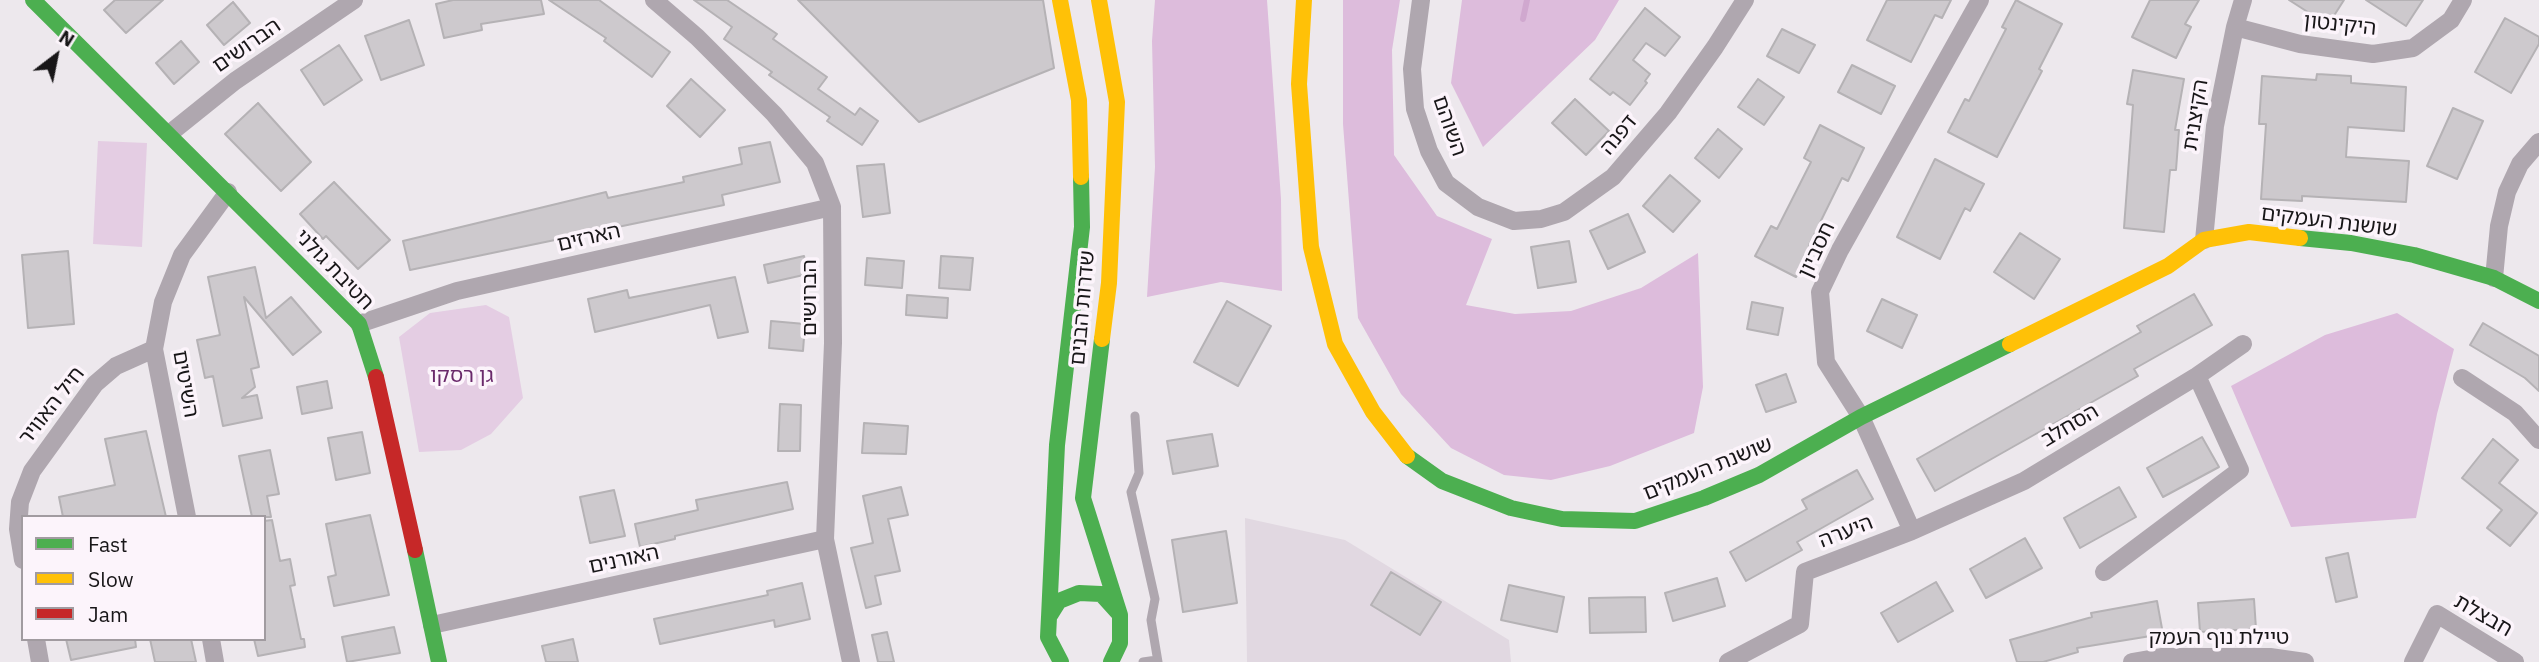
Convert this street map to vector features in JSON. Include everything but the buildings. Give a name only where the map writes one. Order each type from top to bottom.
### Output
[{"type":"street","name":"חטיבת גולני","points":[[33,0],[359,324],[381,391],[439,662]]},
{"type":"street","name":"הברושים","points":[[169,134],[235,81],[354,0]]},
{"type":"street","name":"הברושים","points":[[654,0],[697,37],[774,114],[815,163],[832,207],[834,343],[825,539],[851,662]]},
{"type":"street","name":"שדרות הבנים","points":[[1060,0],[1079,100],[1082,227],[1057,445],[1048,637],[1061,662]]},
{"type":"street","name":"שדרות הבנים","points":[[1099,0],[1117,102],[1109,283],[1083,498],[1120,615]]},
{"type":"street","name":"שושנת העמקים","points":[[1304,0],[1299,84],[1311,247],[1335,344],[1373,412],[1410,460],[1442,481],[1511,508],[1562,519],[1635,521],[1704,498],[1759,475],[1861,417],[2168,266],[2204,240],[2249,232],[2351,243],[2414,254],[2494,278],[2539,301]]},
{"type":"street","name":"השוהם","points":[[1421,0],[1412,69],[1415,109],[1429,151],[1446,183],[1478,207]]},
{"type":"street","name":"דפנה","points":[[1478,207],[1514,221],[1541,219],[1564,212],[1590,196],[1613,177],[1668,113],[1745,0]]},
{"type":"street","name":"חסביון","points":[[1912,531],[1861,417],[1826,362],[1820,292],[1840,250],[1980,0]]},
{"type":"street","name":"הקיצנית","points":[[2204,240],[2215,126],[2243,0]]},
{"type":"street","name":"היקינטון","points":[[2235,27],[2300,44],[2373,54],[2413,48],[2451,20],[2463,0]]},
{"type":"street","points":[[2494,278],[2499,226],[2507,192],[2520,164],[2539,142]]},
{"type":"street","name":"השיטים","points":[[187,515],[155,349],[163,302],[182,256],[228,192]]},
{"type":"street","name":"הארזים","points":[[359,324],[457,291],[832,207]]},
{"type":"street","name":"הסחלב","points":[[1912,531],[2024,481],[2197,376],[2243,344]]},
{"type":"street","name":"חיל האוויר","points":[[21,548],[18,529],[20,502],[32,471],[95,384],[116,366],[155,349]]},
{"type":"street","points":[[2104,572],[2240,470],[2197,376]]},
{"type":"street","points":[[2462,378],[2515,413],[2539,440]]},
{"type":"street","name":"היערה","points":[[1728,662],[1800,624],[1805,572],[1912,531]]},
{"type":"street","name":"האורנים","points":[[432,625],[825,539]]},
{"type":"street","points":[[1049,617],[1059,601],[1079,593],[1101,594],[1120,615],[1121,643],[1117,660]]},
{"type":"street","name":"חבצלת","points":[[2413,662],[2437,614],[2515,662]]},
{"type":"street","points":[[36,641],[40,662]]},
{"type":"street","points":[[211,641],[215,662]]},
{"type":"street","name":"טיילת נוף העמק","points":[[2132,662],[2161,657],[2270,657],[2305,662]]},
{"type":"lane","points":[[1135,416],[1139,473],[1131,492],[1155,600],[1151,620],[1157,661],[1143,662]]},
{"type":"shaded area","points":[[1155,0],[1267,0],[1281,199],[1282,291],[1221,282],[1147,297],[1155,167],[1152,41]]},
{"type":"shaded area","points":[[1343,0],[1400,0],[1392,50],[1394,155],[1437,216],[1492,239],[1466,305],[1515,314],[1571,311],[1641,288],[1698,253],[1703,387],[1694,433],[1610,466],[1551,480],[1504,475],[1451,448],[1401,394],[1358,318],[1343,124]]},
{"type":"shaded area","points":[[1462,0],[1619,0],[1595,40],[1483,147],[1451,83]]},
{"type":"shaded area","points":[[2397,313],[2454,349],[2437,414],[2416,518],[2291,527],[2231,386],[2325,335]]},
{"type":"shaded area","points":[[1245,518],[1345,540],[1509,640],[1511,662],[1247,662]]},
{"type":"green space","points":[[98,141],[147,143],[142,247],[93,244]]},
{"type":"green space","name":"גן רסקו","points":[[486,305],[509,317],[523,398],[491,434],[461,450],[419,452],[399,337],[430,313]]},
{"type":"waterway","points":[[1523,19],[1527,0]]},
{"type":"traffic: fast","points":[[33,0],[359,324],[376,377]]},
{"type":"traffic: fast","points":[[1049,617],[1057,445],[1082,227],[1081,177]]},
{"type":"traffic: fast","points":[[2300,238],[2351,243],[2414,255],[2494,278],[2539,301]]},
{"type":"traffic: fast","points":[[1102,339],[1083,498],[1120,615]]},
{"type":"traffic: fast","points":[[1407,456],[1442,481],[1511,508],[1562,519],[1635,521],[1704,498],[1759,475],[1861,417],[2010,344]]},
{"type":"traffic: fast","points":[[415,550],[439,662]]},
{"type":"traffic: fast","points":[[1061,662],[1048,637],[1049,617],[1059,601],[1079,593],[1101,594],[1120,615],[1120,643],[1111,662]]},
{"type":"traffic: slow","points":[[1060,0],[1079,100],[1081,177]]},
{"type":"traffic: slow","points":[[1099,0],[1117,102],[1109,283],[1102,339]]},
{"type":"traffic: slow","points":[[1304,0],[1299,84],[1311,247],[1335,344],[1373,412],[1407,456]]},
{"type":"traffic: slow","points":[[2010,344],[2168,266],[2204,240],[2249,232],[2300,238]]},
{"type":"traffic: jam","points":[[376,377],[415,550]]}]
